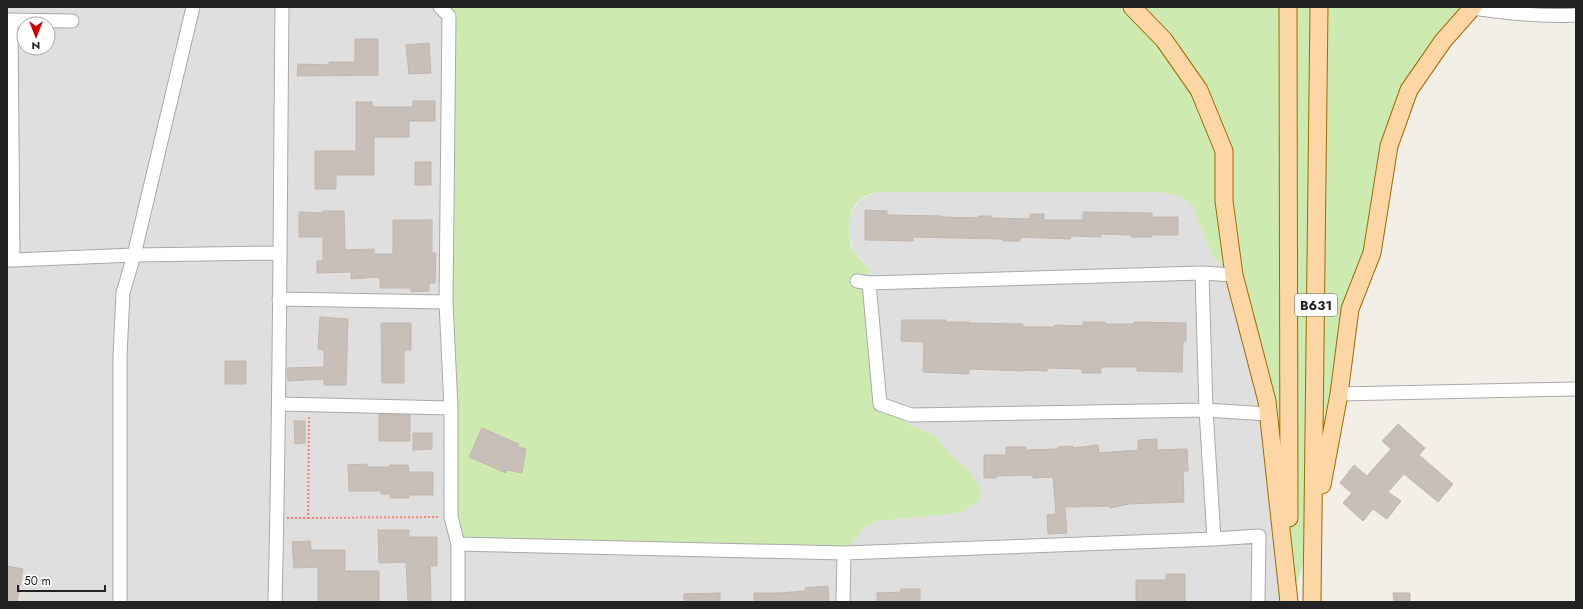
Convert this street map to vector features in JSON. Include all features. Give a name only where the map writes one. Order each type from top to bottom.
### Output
[{"type":"main road","points":[[1132,7],[1164,40],[1199,90],[1224,151],[1224,201],[1234,275],[1267,401],[1289,602]]},
{"type":"main road","name":"B631","points":[[1288,7],[1289,602]]},
{"type":"main road","name":"B631","points":[[1312,602],[1319,7]]},
{"type":"main road","points":[[1314,529],[1339,394],[1350,309],[1372,253],[1389,146],[1409,90],[1442,41],[1473,7]]},
{"type":"street","points":[[120,602],[120,356],[123,293],[134,255],[193,7]]},
{"type":"street","points":[[275,602],[280,404],[279,253],[282,7]]},
{"type":"street","points":[[440,7],[449,16],[446,302],[451,408],[451,517],[458,544],[458,602]]},
{"type":"street","points":[[1473,7],[1510,14],[1547,16],[1576,15]]},
{"type":"street","points":[[72,21],[9,20],[10,260],[134,255],[279,253]]},
{"type":"street","points":[[1202,274],[1206,410],[1214,539]]},
{"type":"street","points":[[1234,275],[1202,274],[863,282],[880,404],[911,415],[1206,410],[1268,414]]},
{"type":"street","points":[[279,299],[446,302]]},
{"type":"street","points":[[1339,394],[1576,389]]},
{"type":"street","points":[[280,404],[309,406],[451,408]]},
{"type":"street","points":[[458,544],[844,553],[1259,536],[1258,602]]},
{"type":"street","points":[[843,602],[844,553]]},
{"type":"path","points":[[308,518],[309,406]]},
{"type":"path","points":[[277,518],[451,517]]},
{"type":"shaded area","points":[[7,7],[440,7],[843,553],[865,526],[877,521],[961,513],[970,472],[952,456],[935,435],[912,426],[880,404],[869,283],[869,268],[854,252],[850,239],[849,217],[860,199],[878,192],[1158,192],[1178,195],[1190,201],[1212,256],[1234,275],[1267,401],[1289,602],[7,602]]},
{"type":"green space","points":[[440,7],[1473,7],[1409,90],[1350,309],[1314,529],[1291,602],[1267,401],[1234,275],[1212,256],[1193,207],[1190,203],[1177,196],[1158,192],[884,192],[867,195],[860,199],[852,210],[849,225],[851,246],[854,252],[869,268],[869,283],[880,404],[912,426],[935,435],[952,456],[970,472],[981,489],[980,500],[961,513],[877,521],[865,527],[844,553],[458,544],[451,517],[449,17]]},
{"type":"building","points":[[355,39],[378,39],[378,75],[297,76],[298,64],[329,65],[329,62],[355,62]]},
{"type":"building","points":[[429,43],[431,73],[409,74],[406,45]]},
{"type":"building","points":[[413,101],[435,101],[435,121],[409,121],[409,137],[374,137],[374,175],[336,175],[336,189],[315,189],[315,151],[356,151],[356,102],[372,102],[372,107],[413,107]]},
{"type":"building","points":[[415,162],[431,162],[431,185],[415,185]]},
{"type":"building","points":[[865,210],[887,211],[887,215],[978,218],[978,216],[991,216],[991,218],[1030,219],[1030,214],[1044,214],[1044,220],[1083,220],[1083,212],[1152,213],[1152,217],[1178,217],[1178,235],[1131,237],[1131,235],[1101,234],[1101,237],[1071,236],[1070,239],[1020,237],[1020,241],[1003,241],[1003,239],[913,237],[913,241],[865,240]]},
{"type":"building","points":[[323,211],[344,211],[345,250],[374,249],[374,254],[393,254],[393,220],[432,220],[432,253],[436,253],[435,283],[429,283],[429,291],[411,292],[411,288],[380,288],[380,277],[351,279],[351,272],[317,273],[317,261],[323,261],[323,237],[299,237],[299,212],[323,213]]},
{"type":"building","points":[[320,317],[348,319],[346,385],[324,385],[324,379],[288,381],[287,368],[324,367],[324,350],[318,349]]},
{"type":"building","points":[[902,320],[946,320],[946,322],[1023,324],[1023,327],[1055,327],[1055,325],[1083,326],[1083,322],[1105,322],[1105,324],[1134,324],[1134,322],[1186,323],[1186,341],[1183,341],[1182,372],[1137,371],[1137,367],[1101,367],[1101,373],[1082,373],[1082,369],[1047,368],[1047,371],[969,369],[969,374],[923,372],[924,342],[901,341]]},
{"type":"building","points":[[381,323],[411,323],[411,350],[404,350],[404,383],[382,383]]},
{"type":"building","points":[[225,361],[246,361],[246,384],[225,384]]},
{"type":"building","points":[[379,414],[410,415],[410,441],[379,441]]},
{"type":"building","points":[[294,421],[305,421],[305,443],[295,444]]},
{"type":"building","points":[[1398,424],[1425,448],[1419,455],[1453,484],[1438,502],[1404,474],[1388,492],[1401,501],[1387,519],[1373,509],[1363,521],[1343,503],[1352,493],[1340,483],[1354,465],[1367,476],[1391,449],[1382,441]]},
{"type":"building","points":[[482,428],[519,444],[517,447],[526,449],[522,473],[507,470],[506,473],[469,457]]},
{"type":"building","points":[[413,433],[432,433],[432,449],[413,450]]},
{"type":"building","points":[[1157,439],[1157,450],[1187,449],[1188,471],[1183,471],[1184,502],[1129,504],[1110,508],[1110,506],[1065,507],[1067,533],[1048,534],[1047,515],[1056,514],[1053,477],[1033,478],[1033,475],[996,476],[996,478],[984,478],[984,455],[1006,455],[1006,447],[1026,447],[1026,450],[1058,449],[1058,447],[1073,446],[1073,448],[1098,445],[1099,453],[1138,450],[1138,440]]},
{"type":"building","points":[[367,464],[367,467],[408,465],[409,472],[433,472],[433,495],[409,495],[409,498],[390,498],[390,494],[381,494],[381,491],[349,491],[348,465]]},
{"type":"building","points":[[378,530],[409,530],[409,537],[437,537],[437,566],[430,566],[431,602],[408,602],[406,562],[379,563]]},
{"type":"building","points":[[310,541],[311,550],[345,550],[345,571],[379,571],[379,602],[318,602],[318,567],[294,568],[292,542]]},
{"type":"building","points":[[7,566],[23,569],[17,602],[7,602]]},
{"type":"building","points":[[1166,574],[1185,574],[1185,602],[1136,602],[1136,580],[1166,580]]},
{"type":"building","points":[[828,586],[829,602],[754,602],[754,593],[806,591],[805,588]]},
{"type":"building","points":[[901,589],[920,589],[920,602],[877,602],[877,593],[901,592]]},
{"type":"building","points":[[720,593],[720,602],[684,602],[684,594]]},
{"type":"building","points":[[1393,593],[1410,593],[1410,602],[1394,602]]}]
